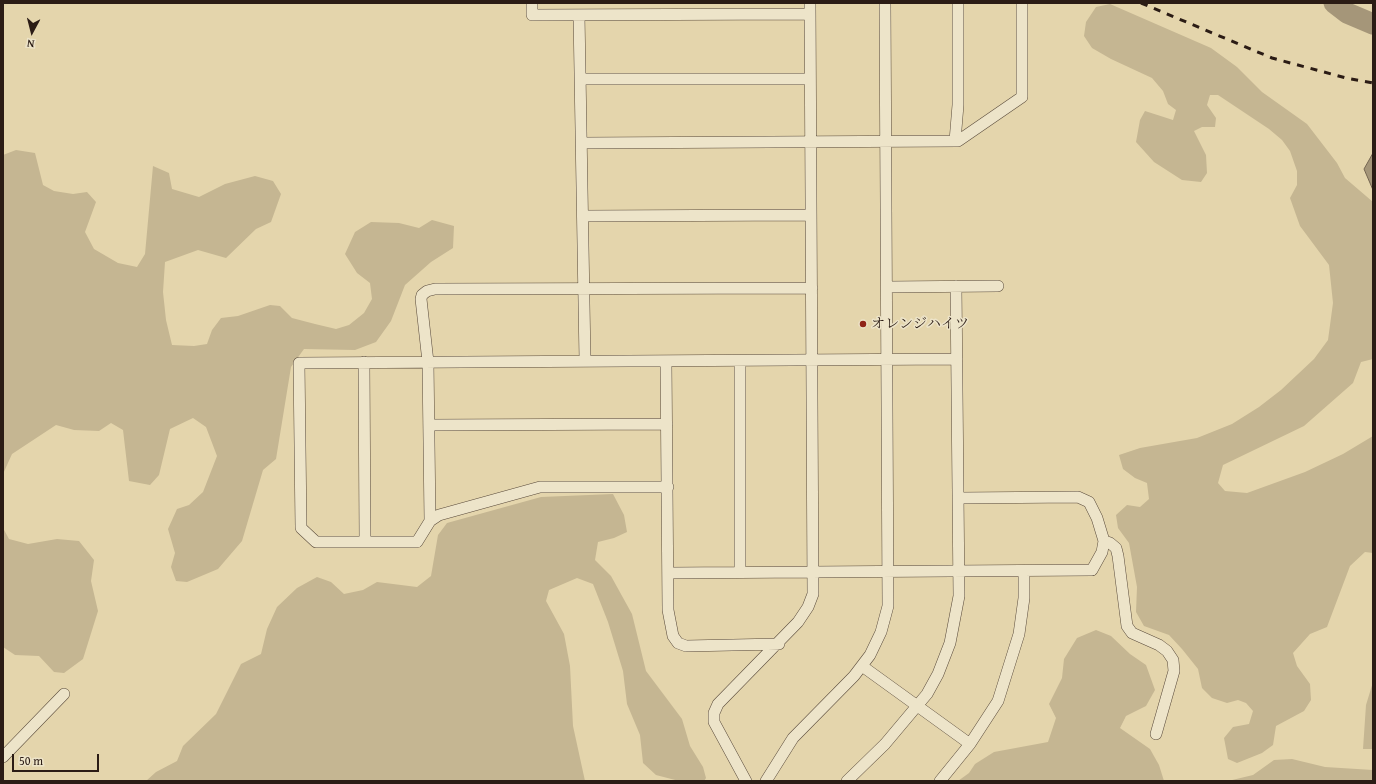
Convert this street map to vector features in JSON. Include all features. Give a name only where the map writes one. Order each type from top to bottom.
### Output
[{"type":"street","points":[[532,3],[532,15],[810,9],[812,594],[808,607],[798,622],[779,644],[718,704],[714,714],[714,722],[746,781]]},
{"type":"street","points":[[766,781],[793,738],[862,666],[870,655],[885,619],[888,606],[890,573],[885,3]]},
{"type":"street","points":[[955,141],[958,105],[958,3]]},
{"type":"street","points":[[582,143],[811,143],[958,141],[1022,97],[1022,3]]},
{"type":"street","points":[[579,15],[584,360]]},
{"type":"street","points":[[581,79],[810,79]]},
{"type":"street","points":[[583,216],[811,215]]},
{"type":"street","points":[[847,781],[884,744],[927,694],[938,674],[950,643],[959,596],[956,286]]},
{"type":"street","points":[[888,287],[998,286]]},
{"type":"street","points":[[430,521],[428,362],[421,299],[422,295],[427,291],[435,288],[812,288]]},
{"type":"street","points":[[668,487],[540,487],[439,515],[430,521],[417,542],[316,542],[300,528],[300,363],[584,360],[666,362],[957,359]]},
{"type":"street","points":[[740,361],[740,572]]},
{"type":"street","points":[[364,362],[365,542]]},
{"type":"street","points":[[666,362],[669,573],[668,610],[673,636],[678,642],[686,646],[779,644]]},
{"type":"street","points":[[429,424],[667,424]]},
{"type":"street","points":[[669,573],[890,573],[1092,570],[1102,552],[1104,541],[1097,518],[1089,502],[1078,497],[959,498]]},
{"type":"street","points":[[1104,541],[1110,543],[1116,548],[1127,626],[1132,633],[1159,645],[1167,651],[1173,660],[1174,670],[1156,734]]},
{"type":"street","points":[[940,781],[970,744],[998,701],[1019,634],[1024,598],[1024,572]]},
{"type":"street","points":[[862,666],[970,744]]},
{"type":"street","points":[[3,757],[64,694]]},
{"type":"shaded area","points":[[1110,4],[1211,48],[1237,67],[1262,92],[1307,124],[1337,163],[1345,178],[1373,202],[1373,359],[1361,362],[1353,383],[1304,426],[1223,465],[1218,483],[1225,491],[1247,493],[1305,472],[1343,454],[1373,436],[1373,553],[1365,552],[1350,566],[1327,627],[1310,634],[1293,653],[1297,666],[1310,684],[1311,700],[1304,711],[1276,726],[1273,745],[1262,753],[1237,763],[1228,759],[1224,738],[1233,727],[1249,724],[1253,711],[1246,703],[1238,700],[1227,703],[1212,698],[1202,688],[1198,669],[1182,649],[1169,635],[1144,626],[1136,612],[1137,587],[1129,543],[1118,528],[1116,515],[1127,505],[1140,507],[1149,499],[1147,483],[1135,478],[1123,469],[1119,455],[1140,448],[1197,438],[1232,424],[1259,407],[1281,390],[1314,359],[1328,340],[1333,303],[1329,265],[1300,226],[1290,198],[1297,185],[1297,171],[1290,151],[1282,140],[1269,129],[1218,95],[1210,95],[1207,105],[1216,118],[1215,127],[1202,127],[1194,131],[1206,155],[1207,173],[1201,182],[1182,180],[1154,162],[1136,142],[1140,120],[1145,111],[1173,120],[1176,110],[1168,104],[1163,91],[1152,78],[1111,59],[1092,48],[1084,36],[1086,22],[1096,7]]},
{"type":"shaded area","points":[[16,150],[35,153],[43,185],[54,191],[73,194],[87,192],[96,202],[85,232],[94,249],[118,263],[137,267],[145,254],[153,166],[169,173],[172,189],[199,197],[225,184],[255,176],[273,181],[281,194],[271,222],[256,229],[226,258],[198,250],[165,262],[163,292],[166,320],[172,345],[194,346],[207,344],[212,330],[221,318],[238,316],[270,305],[280,306],[292,318],[315,324],[336,329],[349,325],[364,313],[372,299],[370,283],[357,273],[345,254],[355,232],[371,222],[399,223],[419,228],[432,220],[454,226],[453,248],[431,262],[405,285],[391,321],[376,342],[355,350],[304,349],[291,367],[276,459],[263,470],[242,541],[218,569],[187,582],[176,581],[171,567],[175,553],[168,529],[177,509],[189,505],[203,492],[217,456],[206,427],[193,418],[170,429],[159,475],[150,485],[129,481],[123,430],[111,423],[99,431],[74,430],[56,425],[12,454],[3,474],[3,155]]},
{"type":"shaded area","points":[[1373,153],[1373,190],[1364,169]]},
{"type":"shaded area","points":[[613,494],[624,515],[627,532],[614,538],[598,542],[595,560],[611,576],[632,614],[646,671],[682,719],[690,746],[703,767],[706,778],[704,781],[679,781],[656,775],[643,763],[640,735],[627,704],[623,671],[608,622],[593,584],[577,578],[549,590],[546,601],[564,634],[570,666],[573,726],[585,781],[146,781],[156,772],[177,761],[183,746],[216,714],[241,664],[261,654],[267,629],[277,607],[297,588],[317,577],[331,582],[344,594],[363,590],[377,582],[417,587],[431,576],[438,535],[447,523],[541,497]]},
{"type":"shaded area","points":[[3,528],[9,539],[28,544],[57,539],[79,541],[94,560],[91,581],[98,611],[83,659],[64,673],[54,672],[39,656],[15,655],[3,647]]},
{"type":"shaded area","points":[[1096,630],[1111,636],[1130,654],[1146,665],[1155,690],[1146,706],[1126,716],[1120,728],[1150,749],[1159,765],[1164,781],[958,781],[969,773],[975,764],[994,752],[1048,742],[1056,718],[1049,704],[1062,678],[1064,659],[1077,638]]},
{"type":"shaded area","points":[[1373,682],[1373,749],[1363,749],[1366,705]]},
{"type":"shaded area","points":[[1292,759],[1325,767],[1373,770],[1373,781],[1228,781],[1253,775],[1274,760]]},
{"type":"waterway","points":[[1334,3],[1347,13],[1373,24]]},
{"type":"railway","points":[[1141,3],[1272,58],[1346,78],[1373,83]]},
{"type":"place","name":"オレンジハイツ","points":[[863,324]]}]
